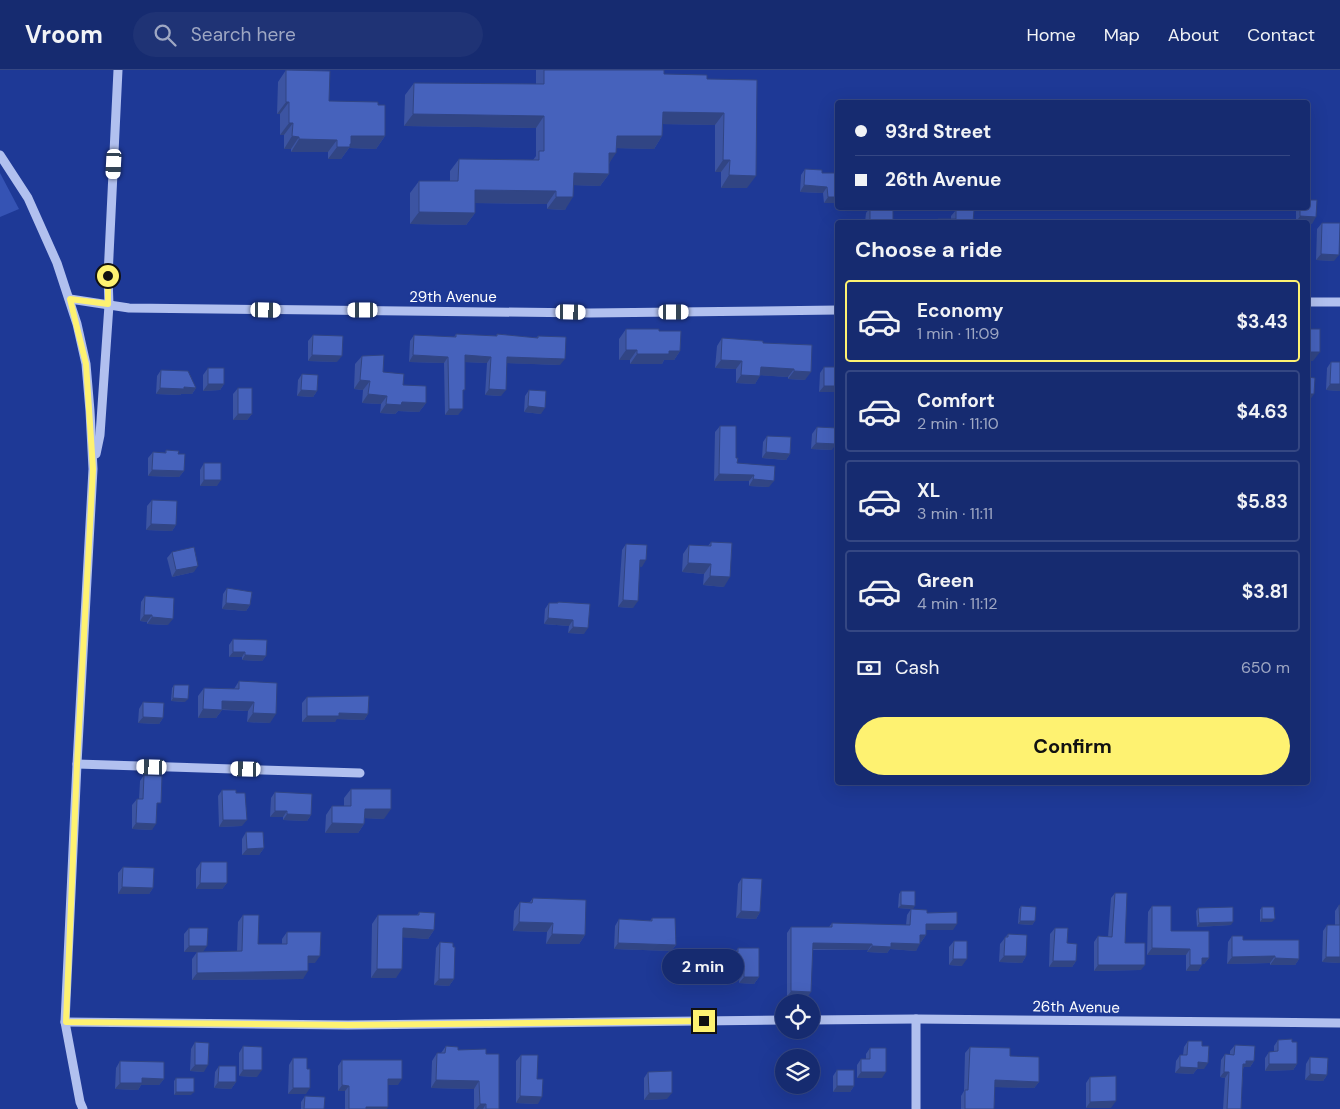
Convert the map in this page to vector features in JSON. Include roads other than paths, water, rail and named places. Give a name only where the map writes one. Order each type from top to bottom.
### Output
[{"type":"street","points":[[93,469],[100,435],[108,304],[118,70]]},
{"type":"street","points":[[0,155],[28,198],[57,263],[70,299],[86,364],[93,469],[77,764],[66,1022],[83,1109]]},
{"type":"street","name":"29th Avenue","points":[[70,299],[129,308],[590,313],[835,310]]},
{"type":"street","points":[[1310,302],[1340,302]]},
{"type":"street","points":[[77,764],[360,772]]},
{"type":"street","points":[[916,1019],[916,1109]]},
{"type":"street","points":[[66,1022],[358,1025],[775,1020]]},
{"type":"street","name":"26th Avenue","points":[[820,1020],[1340,1023]]}]
